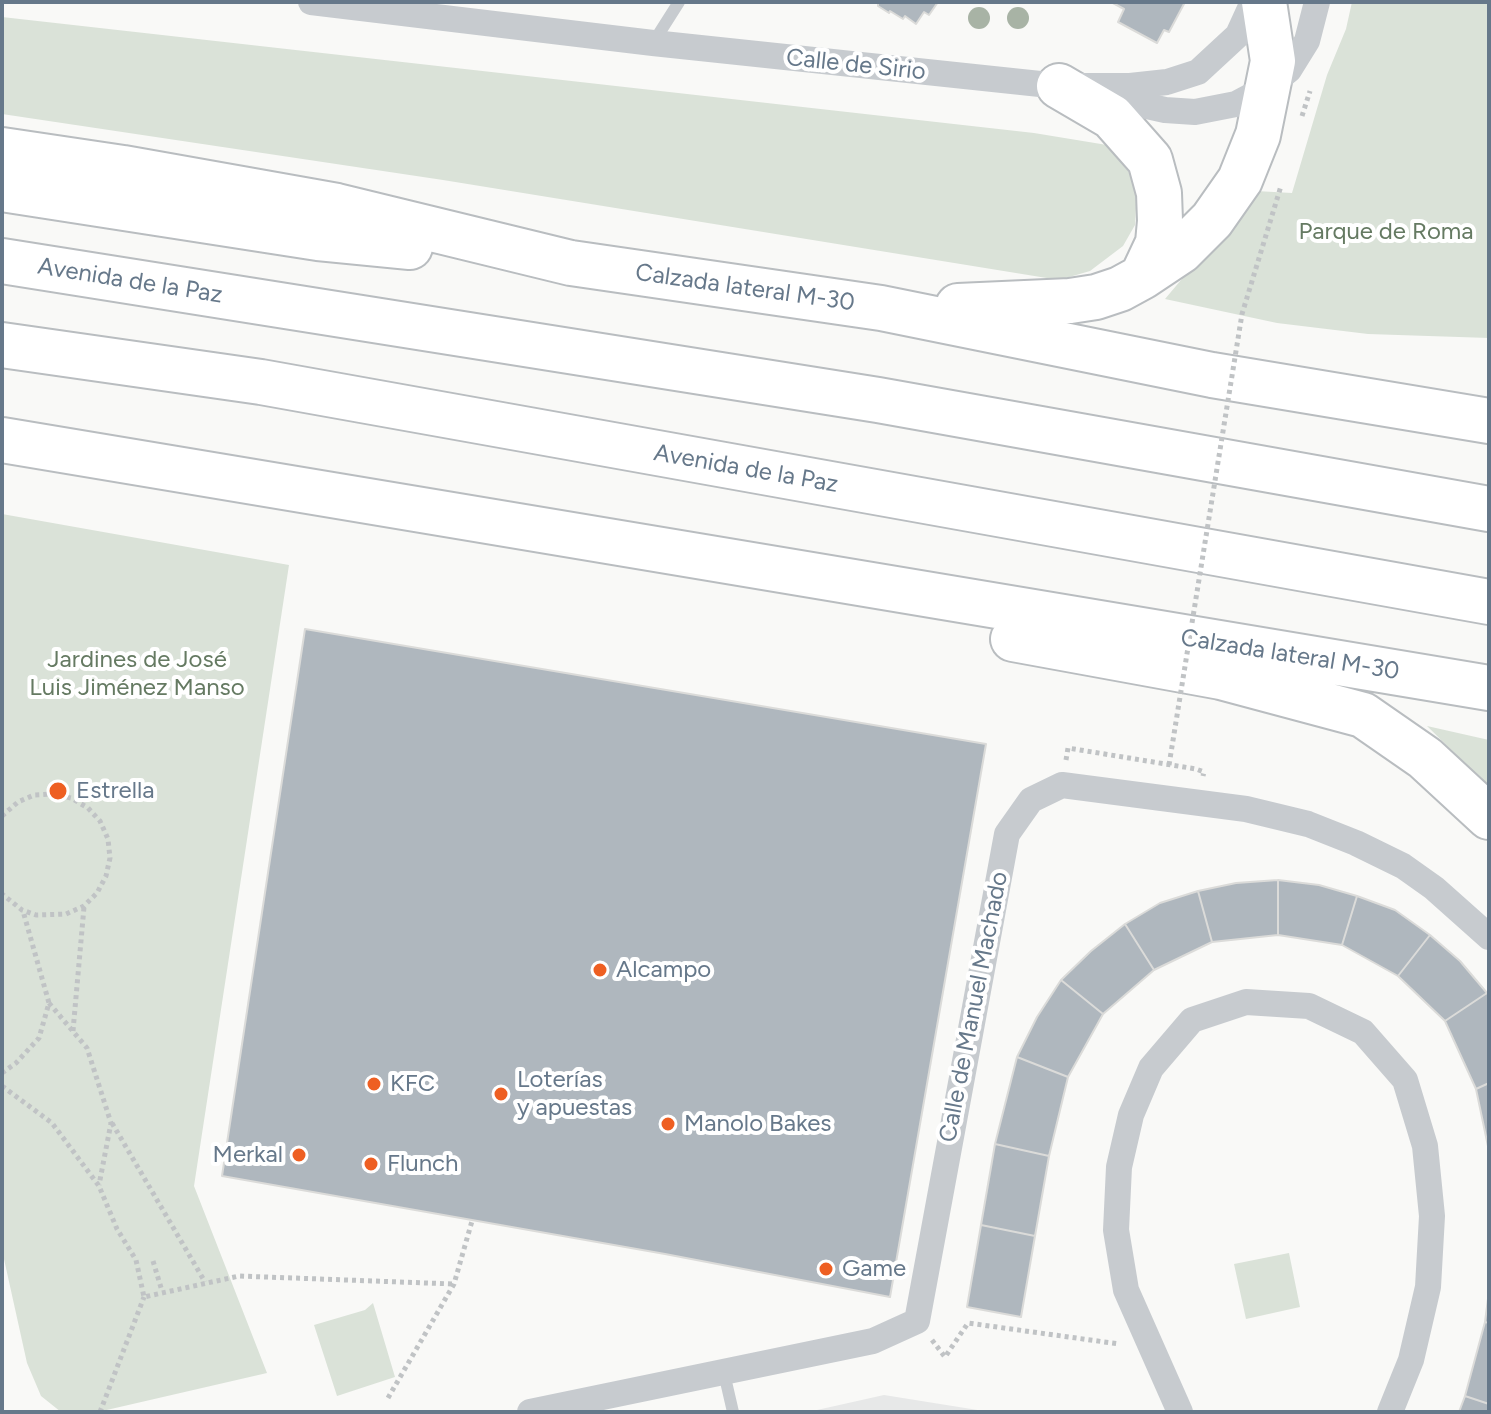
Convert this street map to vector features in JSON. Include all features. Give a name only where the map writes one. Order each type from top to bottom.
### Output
[{"type":"highway","points":[[881,308],[1070,301],[1108,293],[1142,277],[1181,251],[1212,220],[1240,180],[1258,135],[1273,61],[1264,2]]},
{"type":"highway","points":[[1059,86],[1112,117],[1150,160],[1159,193],[1160,221],[1158,243],[1142,277]]},
{"type":"highway","name":"Calzada lateral M-30","points":[[2,150],[337,206],[571,263],[881,308],[1212,375],[1489,421]]},
{"type":"highway","points":[[2,189],[318,238],[571,263]]},
{"type":"highway","name":"Avenida de la Paz","points":[[2,261],[878,400],[1489,509]]},
{"type":"highway","name":"Avenida de la Paz","points":[[2,345],[261,382],[1489,602]]},
{"type":"highway","name":"Calzada lateral M-30","points":[[2,440],[1489,688]]},
{"type":"highway","points":[[714,559],[847,607],[1221,677],[1363,715],[1425,758],[1489,817]]},
{"type":"street","name":"Calle de Sirio","points":[[321,3],[653,43],[1059,86],[1130,86],[1167,82],[1198,72],[1238,35],[1253,2]]},
{"type":"street","name":"Calle de Sirio","points":[[1059,86],[1165,110],[1195,112],[1236,104],[1268,87],[1289,70],[1307,41],[1317,2]]},
{"type":"street","name":"Calle de Manuel Machado","points":[[917,1321],[1007,834],[1031,800],[1062,785],[1246,809],[1308,824],[1403,866],[1434,888],[1489,937]]},
{"type":"street","points":[[1180,1412],[1126,1290],[1116,1230],[1119,1167],[1131,1115],[1151,1068],[1192,1020],[1246,1002],[1309,1006],[1363,1032],[1405,1080],[1425,1146],[1432,1216],[1428,1287],[1411,1360],[1390,1412]]},
{"type":"street","points":[[530,1412],[873,1341],[917,1321]]},
{"type":"lane","points":[[653,43],[679,2]]},
{"type":"lane","points":[[724,1373],[733,1412]]},
{"type":"path","points":[[1169,765],[1242,314],[1281,186]]},
{"type":"path","points":[[1068,748],[1196,769]]},
{"type":"path","points":[[2,816],[18,802],[34,795],[53,794],[71,798],[88,808],[104,830],[110,858],[102,885],[84,906],[66,914],[52,916],[22,910],[2,894]]},
{"type":"path","points":[[73,1031],[84,906]]},
{"type":"path","points":[[22,910],[49,1003],[87,1048],[111,1123],[205,1282]]},
{"type":"path","points":[[2,1073],[39,1038],[49,1003]]},
{"type":"path","points":[[2,1086],[52,1123],[99,1186],[117,1229],[136,1260],[144,1297],[100,1412]]},
{"type":"path","points":[[99,1186],[111,1123]]},
{"type":"path","points":[[388,1398],[454,1284],[472,1221]]},
{"type":"path","points":[[153,1261],[162,1291]]},
{"type":"path","points":[[144,1297],[239,1276],[454,1284]]},
{"type":"path","points":[[917,1321],[945,1357],[968,1323],[1151,1348]]},
{"type":"shaded area","points":[[884,1395],[990,1412],[808,1412]]},
{"type":"green space","name":"Parque de Roma","points":[[1352,2],[1489,2],[1489,338],[1368,334],[1277,323],[1165,299],[1256,191],[1292,193]]},
{"type":"green space","points":[[2,17],[1034,133],[1107,145],[1131,175],[1137,194],[1135,225],[1123,246],[1090,271],[1059,280],[443,180],[2,114]]},
{"type":"green space","name":"Jardines de José Luis Jiménez Manso","points":[[2,514],[289,565],[194,1186],[267,1373],[98,1412],[61,1412],[41,1396],[27,1363],[2,1250]]},
{"type":"green space","points":[[1427,726],[1489,740],[1489,787]]},
{"type":"green space","points":[[1289,1253],[1300,1307],[1246,1319],[1234,1264]]},
{"type":"green space","points":[[373,1303],[395,1377],[337,1396],[314,1325],[365,1310]]},
{"type":"building","points":[[878,2],[938,2],[929,15],[924,12],[916,24],[905,16],[903,19],[889,13],[878,6]]},
{"type":"building","points":[[1111,2],[1185,2],[1169,32],[1164,30],[1157,43],[1118,22],[1124,9]]},
{"type":"building","name":"Alcampo","points":[[305,629],[986,744],[890,1297],[222,1176]]},
{"type":"building","points":[[1278,880],[1278,935],[1212,942],[1198,891],[1236,883]]},
{"type":"building","points":[[1278,880],[1319,885],[1357,896],[1342,945],[1278,935]]},
{"type":"building","points":[[1198,891],[1212,942],[1154,970],[1125,924],[1160,903]]},
{"type":"building","points":[[1357,896],[1395,910],[1430,935],[1398,976],[1342,945]]},
{"type":"building","points":[[1125,924],[1154,970],[1103,1014],[1061,980]]},
{"type":"building","points":[[1430,935],[1460,961],[1487,993],[1445,1021],[1398,976]]},
{"type":"building","points":[[1061,980],[1103,1014],[1068,1077],[1017,1057],[1037,1017]]},
{"type":"building","points":[[1487,993],[1489,1083],[1476,1089],[1445,1021]]},
{"type":"building","points":[[1017,1057],[1068,1077],[1049,1156],[995,1144]]},
{"type":"building","points":[[1489,1083],[1489,1151],[1476,1089]]},
{"type":"building","points":[[995,1144],[1049,1156],[1035,1236],[981,1225]]},
{"type":"building","points":[[981,1225],[1035,1236],[1021,1317],[967,1307]]},
{"type":"building","points":[[1489,1291],[1489,1323],[1485,1322]]},
{"type":"building","points":[[1485,1322],[1489,1323],[1489,1404],[1465,1396]]},
{"type":"building","points":[[1465,1396],[1489,1404],[1489,1412],[1459,1412]]},
{"type":"place","name":"Estrella","points":[[58,791]]},
{"type":"place","name":"Alcampo","points":[[600,970]]},
{"type":"place","name":"KFC","points":[[374,1084]]},
{"type":"place","name":"Loterías y apuestas","points":[[501,1094]]},
{"type":"place","name":"Manolo Bakes","points":[[668,1124]]},
{"type":"place","name":"Merkal","points":[[299,1155]]},
{"type":"place","name":"Flunch","points":[[371,1164]]},
{"type":"place","name":"Game","points":[[826,1269]]}]
